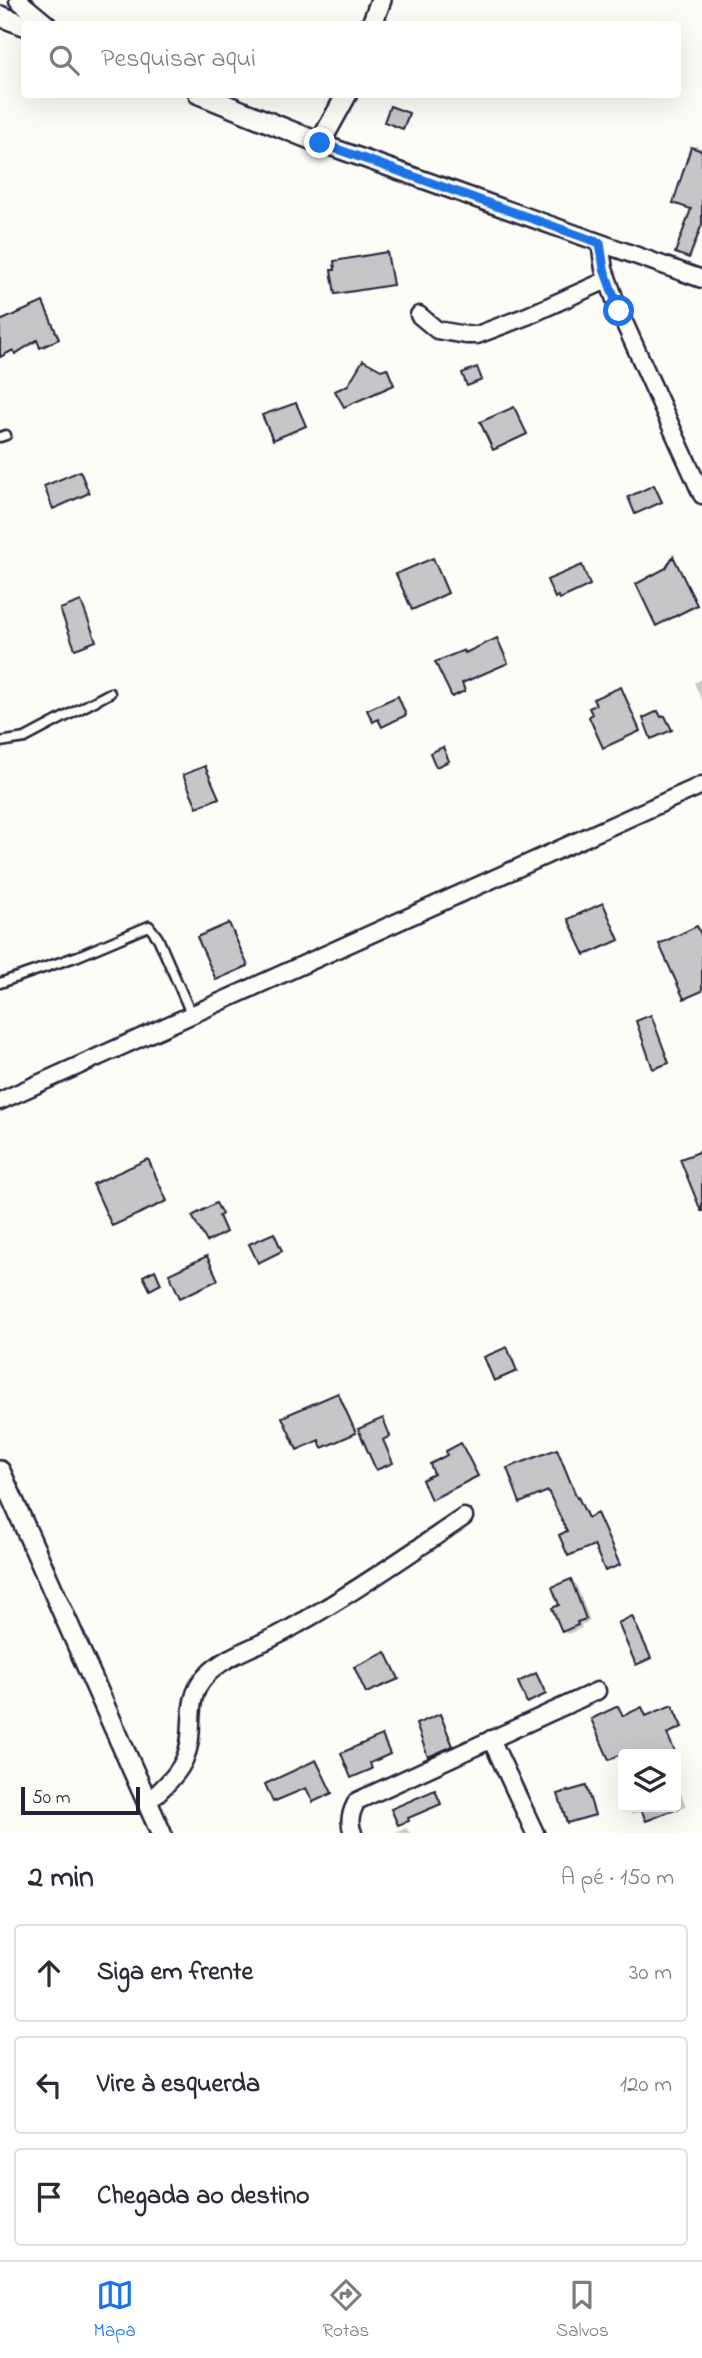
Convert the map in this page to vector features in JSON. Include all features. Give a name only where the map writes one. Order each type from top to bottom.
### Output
[{"type":"street","points":[[18,0],[43,21]]},
{"type":"street","points":[[373,21],[380,0]]},
{"type":"street","points":[[0,16],[21,24]]},
{"type":"street","points":[[209,98],[320,143],[702,279]]},
{"type":"street","points":[[320,143],[345,98]]},
{"type":"street","points":[[600,243],[607,280],[619,311],[702,495]]},
{"type":"street","points":[[419,315],[437,330],[477,335],[607,280]]},
{"type":"street","points":[[0,1101],[702,785]]},
{"type":"street","points":[[0,1471],[161,1833]]},
{"type":"street","points":[[147,1803],[176,1773],[186,1758],[192,1699],[195,1690],[212,1670],[228,1658],[311,1617],[464,1517]]},
{"type":"street","points":[[354,1833],[351,1813],[357,1801],[597,1690]]},
{"type":"street","points":[[491,1739],[535,1833]]},
{"type":"lane","points":[[0,742],[25,738],[110,693]]},
{"type":"lane","points":[[0,983],[79,956],[149,926],[158,939],[192,1016]]},
{"type":"building","points":[[390,106],[409,113],[403,129],[384,122]]},
{"type":"building","points":[[691,147],[702,151],[702,224],[689,258],[675,253],[691,209],[673,203]]},
{"type":"building","points":[[387,252],[393,285],[335,294],[331,270],[335,270],[334,261]]},
{"type":"building","points":[[43,302],[59,339],[40,348],[37,340],[15,354],[13,350],[0,357],[0,321]]},
{"type":"building","points":[[363,360],[381,370],[387,368],[394,385],[344,407],[335,391],[348,385]]},
{"type":"building","points":[[477,367],[482,380],[467,386],[462,373]]},
{"type":"building","points":[[296,403],[306,426],[273,440],[262,415]]},
{"type":"building","points":[[514,407],[527,434],[493,450],[480,422]]},
{"type":"building","points":[[80,471],[89,493],[53,509],[44,486]]},
{"type":"building","points":[[654,485],[662,502],[635,514],[628,497]]},
{"type":"building","points":[[673,556],[697,605],[656,626],[636,584],[666,568]]},
{"type":"building","points":[[433,558],[448,593],[412,610],[396,574]]},
{"type":"building","points":[[582,565],[590,585],[560,599],[558,596],[555,598],[547,580]]},
{"type":"building","points":[[81,601],[96,641],[75,649],[60,609]]},
{"type":"building","points":[[497,638],[508,663],[462,683],[465,691],[452,697],[435,662],[464,650],[465,653]]},
{"type":"building","points":[[621,687],[640,731],[603,748],[589,717],[592,714],[589,708],[596,705],[593,699]]},
{"type":"building","points":[[398,696],[406,715],[382,727],[378,719],[373,722],[367,710]]},
{"type":"building","points":[[658,711],[661,717],[665,716],[672,730],[651,739],[643,718]]},
{"type":"building","points":[[443,747],[449,761],[436,767],[430,753]]},
{"type":"building","points":[[205,766],[219,798],[197,807],[183,775]]},
{"type":"building","points":[[603,903],[619,940],[585,955],[568,919]]},
{"type":"building","points":[[229,923],[248,966],[216,980],[197,937]]},
{"type":"building","points":[[697,926],[702,937],[702,991],[684,999],[659,944]]},
{"type":"building","points":[[651,1015],[669,1063],[653,1069],[636,1021]]},
{"type":"building","points":[[702,1151],[702,1211],[701,1211],[680,1159]]},
{"type":"building","points":[[148,1159],[167,1201],[112,1226],[93,1184]]},
{"type":"building","points":[[216,1203],[226,1232],[207,1242],[192,1216]]},
{"type":"building","points":[[274,1233],[282,1251],[258,1263],[249,1244]]},
{"type":"building","points":[[207,1256],[218,1280],[180,1298],[169,1274]]},
{"type":"building","points":[[155,1270],[161,1284],[150,1290],[143,1276]]},
{"type":"building","points":[[507,1347],[517,1371],[494,1381],[484,1357]]},
{"type":"building","points":[[338,1393],[356,1433],[322,1448],[319,1440],[297,1450],[282,1417]]},
{"type":"building","points":[[383,1418],[390,1436],[383,1440],[393,1463],[376,1470],[358,1429]]},
{"type":"building","points":[[461,1443],[478,1476],[431,1500],[422,1480],[434,1474],[430,1464]]},
{"type":"building","points":[[557,1449],[577,1498],[588,1518],[597,1513],[620,1565],[605,1571],[594,1545],[568,1556],[559,1535],[567,1531],[548,1491],[520,1503],[507,1468]]},
{"type":"building","points":[[571,1579],[586,1619],[562,1632],[552,1608],[559,1605],[552,1587]]},
{"type":"building","points":[[632,1616],[651,1658],[636,1665],[618,1623]]},
{"type":"building","points":[[386,1652],[399,1679],[366,1693],[354,1667]]},
{"type":"building","points":[[536,1673],[546,1694],[527,1703],[518,1682]]},
{"type":"building","points":[[672,1705],[682,1727],[667,1734],[674,1749],[618,1749],[618,1756],[609,1760],[591,1719],[618,1706],[623,1716],[642,1707],[646,1716]]},
{"type":"building","points":[[440,1714],[453,1746],[428,1757],[416,1724]]},
{"type":"building","points":[[382,1735],[390,1754],[370,1763],[372,1769],[351,1778],[341,1753]]},
{"type":"building","points":[[316,1760],[332,1793],[313,1802],[306,1788],[273,1802],[265,1784]]},
{"type":"building","points":[[586,1786],[595,1815],[567,1823],[558,1794]]},
{"type":"building","points":[[435,1790],[441,1804],[398,1825],[391,1809]]},
{"type":"building","points":[[642,1812],[669,1812],[646,1821]]},
{"type":"route","points":[[320,143],[600,243],[604,269],[619,311]]}]
